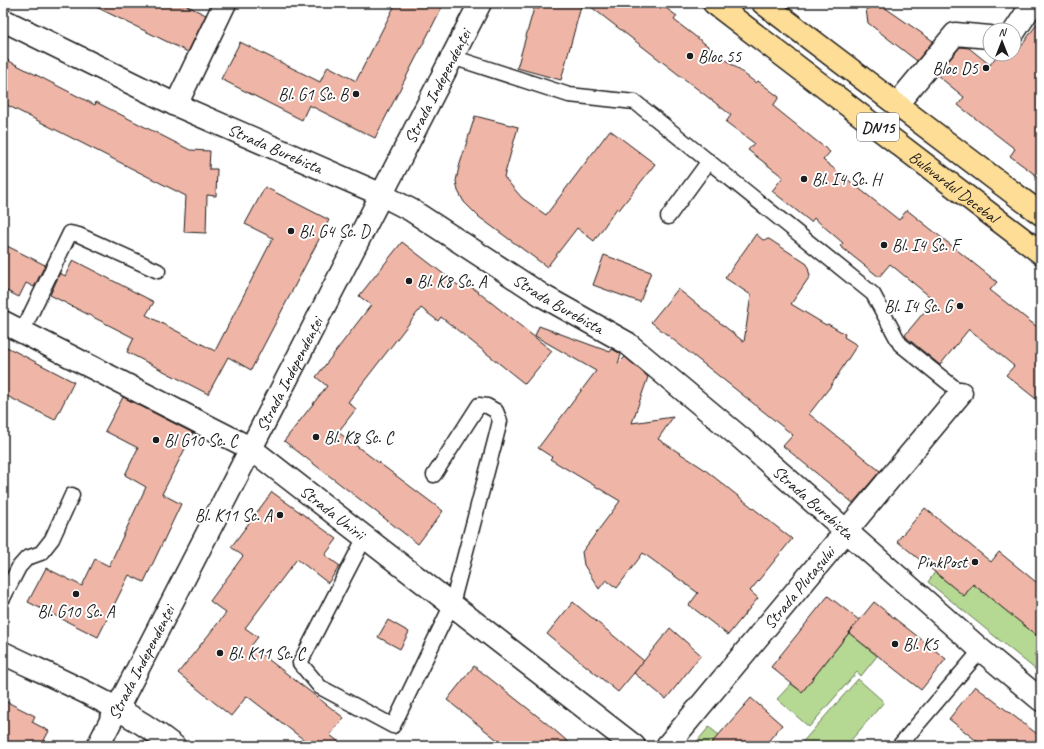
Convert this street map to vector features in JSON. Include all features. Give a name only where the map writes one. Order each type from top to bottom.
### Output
[{"type":"main road","name":"Bulevardul Decebal","points":[[714,3],[1041,253]]},
{"type":"main road","name":"Bulevardul Decebal","points":[[763,3],[1041,214]]},
{"type":"street","points":[[176,105],[225,3]]},
{"type":"street","name":"Strada Independenței","points":[[98,746],[380,194],[480,3]]},
{"type":"street","points":[[1021,22],[1033,3]]},
{"type":"street","name":"Strada Burebista","points":[[3,20],[176,105],[380,194],[411,210],[543,296],[627,343],[742,438],[981,650],[1041,700]]},
{"type":"street","points":[[897,104],[955,34],[982,36]]},
{"type":"street","name":"Strada Unirii","points":[[12,327],[250,448],[634,746]]},
{"type":"street","name":"Strada Plutașului","points":[[667,746],[961,393]]},
{"type":"street","points":[[3,653],[118,708],[155,731],[174,746]]},
{"type":"lane","points":[[452,57],[569,95],[635,102],[873,294],[900,344],[961,393]]},
{"type":"lane","points":[[668,217],[709,161]]},
{"type":"lane","points":[[12,327],[70,233],[79,235],[158,271]]},
{"type":"lane","points":[[365,537],[300,663],[320,687],[393,726],[452,604],[500,421],[496,411],[487,406],[479,405],[434,475]]},
{"type":"lane","points":[[3,598],[19,566],[27,558],[41,553],[52,540],[72,495]]},
{"type":"lane","points":[[899,746],[981,650]]},
{"type":"green space","points":[[935,572],[964,596],[973,584],[1041,639],[1041,646],[1034,655],[1041,661],[1041,674],[928,582]]},
{"type":"green space","points":[[849,633],[877,656],[861,676],[857,672],[809,727],[777,699],[791,684],[802,692]]},
{"type":"green space","points":[[858,679],[884,702],[846,746],[799,746]]},
{"type":"green space","points":[[709,727],[719,735],[710,746],[693,746]]},
{"type":"building","points":[[88,3],[181,3],[206,15],[188,52]]},
{"type":"building","points":[[396,3],[444,3],[375,138],[309,105],[302,120],[221,79],[240,42],[320,82],[328,66],[356,81]]},
{"type":"building","points":[[541,3],[582,3],[561,80],[517,68],[534,8],[539,9]]},
{"type":"building","points":[[586,3],[659,3],[677,16],[674,20],[756,83],[758,81],[779,97],[773,106],[830,152],[823,160],[899,220],[907,210],[997,282],[990,290],[1041,330],[1041,403],[1006,375],[1014,366],[969,329],[940,365],[907,338],[905,335],[934,300],[890,264],[879,277],[840,246],[843,243],[814,218],[811,222],[772,191],[783,177],[748,150],[754,143],[726,122],[731,115]]},
{"type":"building","points":[[881,5],[933,41],[917,61],[868,23],[866,9]]},
{"type":"building","points":[[1041,18],[1041,179],[1010,156],[1015,149],[958,105],[964,97],[937,75],[960,47],[969,48],[982,59],[982,62],[986,62],[990,65],[992,62],[1022,62],[1022,45]]},
{"type":"building","points":[[3,58],[95,105],[96,102],[190,150],[210,151],[209,169],[217,169],[216,196],[207,195],[206,233],[184,232],[186,196],[3,103]]},
{"type":"building","points":[[475,116],[518,127],[504,177],[522,198],[546,215],[610,130],[655,164],[619,210],[617,208],[594,241],[577,228],[547,267],[479,217],[464,202],[458,191],[456,181],[459,167]]},
{"type":"building","points":[[265,187],[329,220],[251,370],[228,357],[208,394],[127,352],[134,338],[50,295],[60,273],[65,276],[73,260],[154,302],[146,315],[215,351],[273,238],[245,224]]},
{"type":"building","points":[[756,234],[763,240],[769,239],[807,264],[810,276],[791,304],[826,325],[828,324],[845,334],[844,337],[857,345],[830,387],[809,414],[880,471],[853,503],[783,446],[793,435],[651,322],[678,289],[744,342],[751,295],[725,278]]},
{"type":"building","points":[[402,242],[463,289],[468,284],[552,351],[525,384],[441,317],[438,321],[421,308],[348,402],[356,409],[338,432],[443,511],[418,544],[284,441],[327,386],[316,377],[371,305],[359,296]]},
{"type":"building","points":[[3,244],[45,265],[34,287],[26,283],[19,297],[3,289]]},
{"type":"building","points":[[604,255],[651,272],[640,302],[593,285]]},
{"type":"building","points":[[539,326],[610,352],[612,349],[621,354],[618,364],[625,357],[648,377],[632,423],[673,417],[658,439],[704,469],[792,539],[750,591],[758,598],[728,635],[689,605],[698,593],[643,553],[617,588],[606,580],[599,589],[584,565],[582,552],[620,501],[550,459],[552,457],[538,448],[596,371],[535,336]]},
{"type":"building","points":[[3,345],[74,382],[55,420],[3,394]]},
{"type":"building","points":[[123,397],[193,433],[162,494],[181,504],[144,582],[129,575],[98,637],[28,602],[46,568],[82,586],[95,559],[109,566],[146,487],[125,475],[138,448],[105,431]]},
{"type":"building","points":[[272,492],[337,539],[325,555],[340,566],[328,583],[297,559],[245,628],[258,637],[251,646],[344,718],[330,735],[344,746],[312,746],[247,696],[231,716],[178,673],[226,613],[210,601],[243,556],[231,547]]},
{"type":"building","points":[[925,508],[991,562],[999,552],[1041,586],[1041,639],[973,584],[964,596],[897,541]]},
{"type":"building","points":[[828,596],[859,620],[802,692],[771,667]]},
{"type":"building","points":[[573,602],[644,661],[618,692],[547,634]]},
{"type":"building","points":[[874,602],[946,659],[921,690],[849,633]]},
{"type":"building","points":[[388,620],[409,632],[400,649],[378,637]]},
{"type":"building","points":[[670,628],[701,655],[666,699],[634,673]]},
{"type":"building","points":[[474,666],[573,746],[505,746],[447,700]]},
{"type":"building","points":[[975,686],[1041,737],[1041,746],[983,746],[949,719]]},
{"type":"building","points":[[751,698],[782,725],[764,746],[709,746]]},
{"type":"building","points":[[3,700],[35,716],[32,722],[49,731],[41,746],[3,746]]},
{"type":"place","name":"Bloc 55","points":[[690,56]]},
{"type":"place","name":"Bloc D5","points":[[986,68]]},
{"type":"place","name":"Bl. G1 Sc. B","points":[[356,94]]},
{"type":"place","name":"Bl. I4 Sc. H","points":[[804,179]]},
{"type":"place","name":"Bl. G4 Sc. D","points":[[291,231]]},
{"type":"place","name":"Bl. I4 Sc. F","points":[[884,245]]},
{"type":"place","name":"Bl. K8 Sc. A","points":[[409,281]]},
{"type":"place","name":"Bl. I4 Sc. G","points":[[960,306]]},
{"type":"place","name":"Bl. K8 Sc. C","points":[[316,437]]},
{"type":"place","name":"Bl G10 Sc. C","points":[[156,440]]},
{"type":"place","name":"Bl. K11 Sc. A","points":[[280,515]]},
{"type":"place","name":"PinkPost","points":[[975,562]]},
{"type":"place","name":"Bl. G10 Sc. A","points":[[76,594]]},
{"type":"place","name":"Bl. K5","points":[[895,644]]},
{"type":"place","name":"Bl. K11 Sc. C","points":[[220,653]]}]
